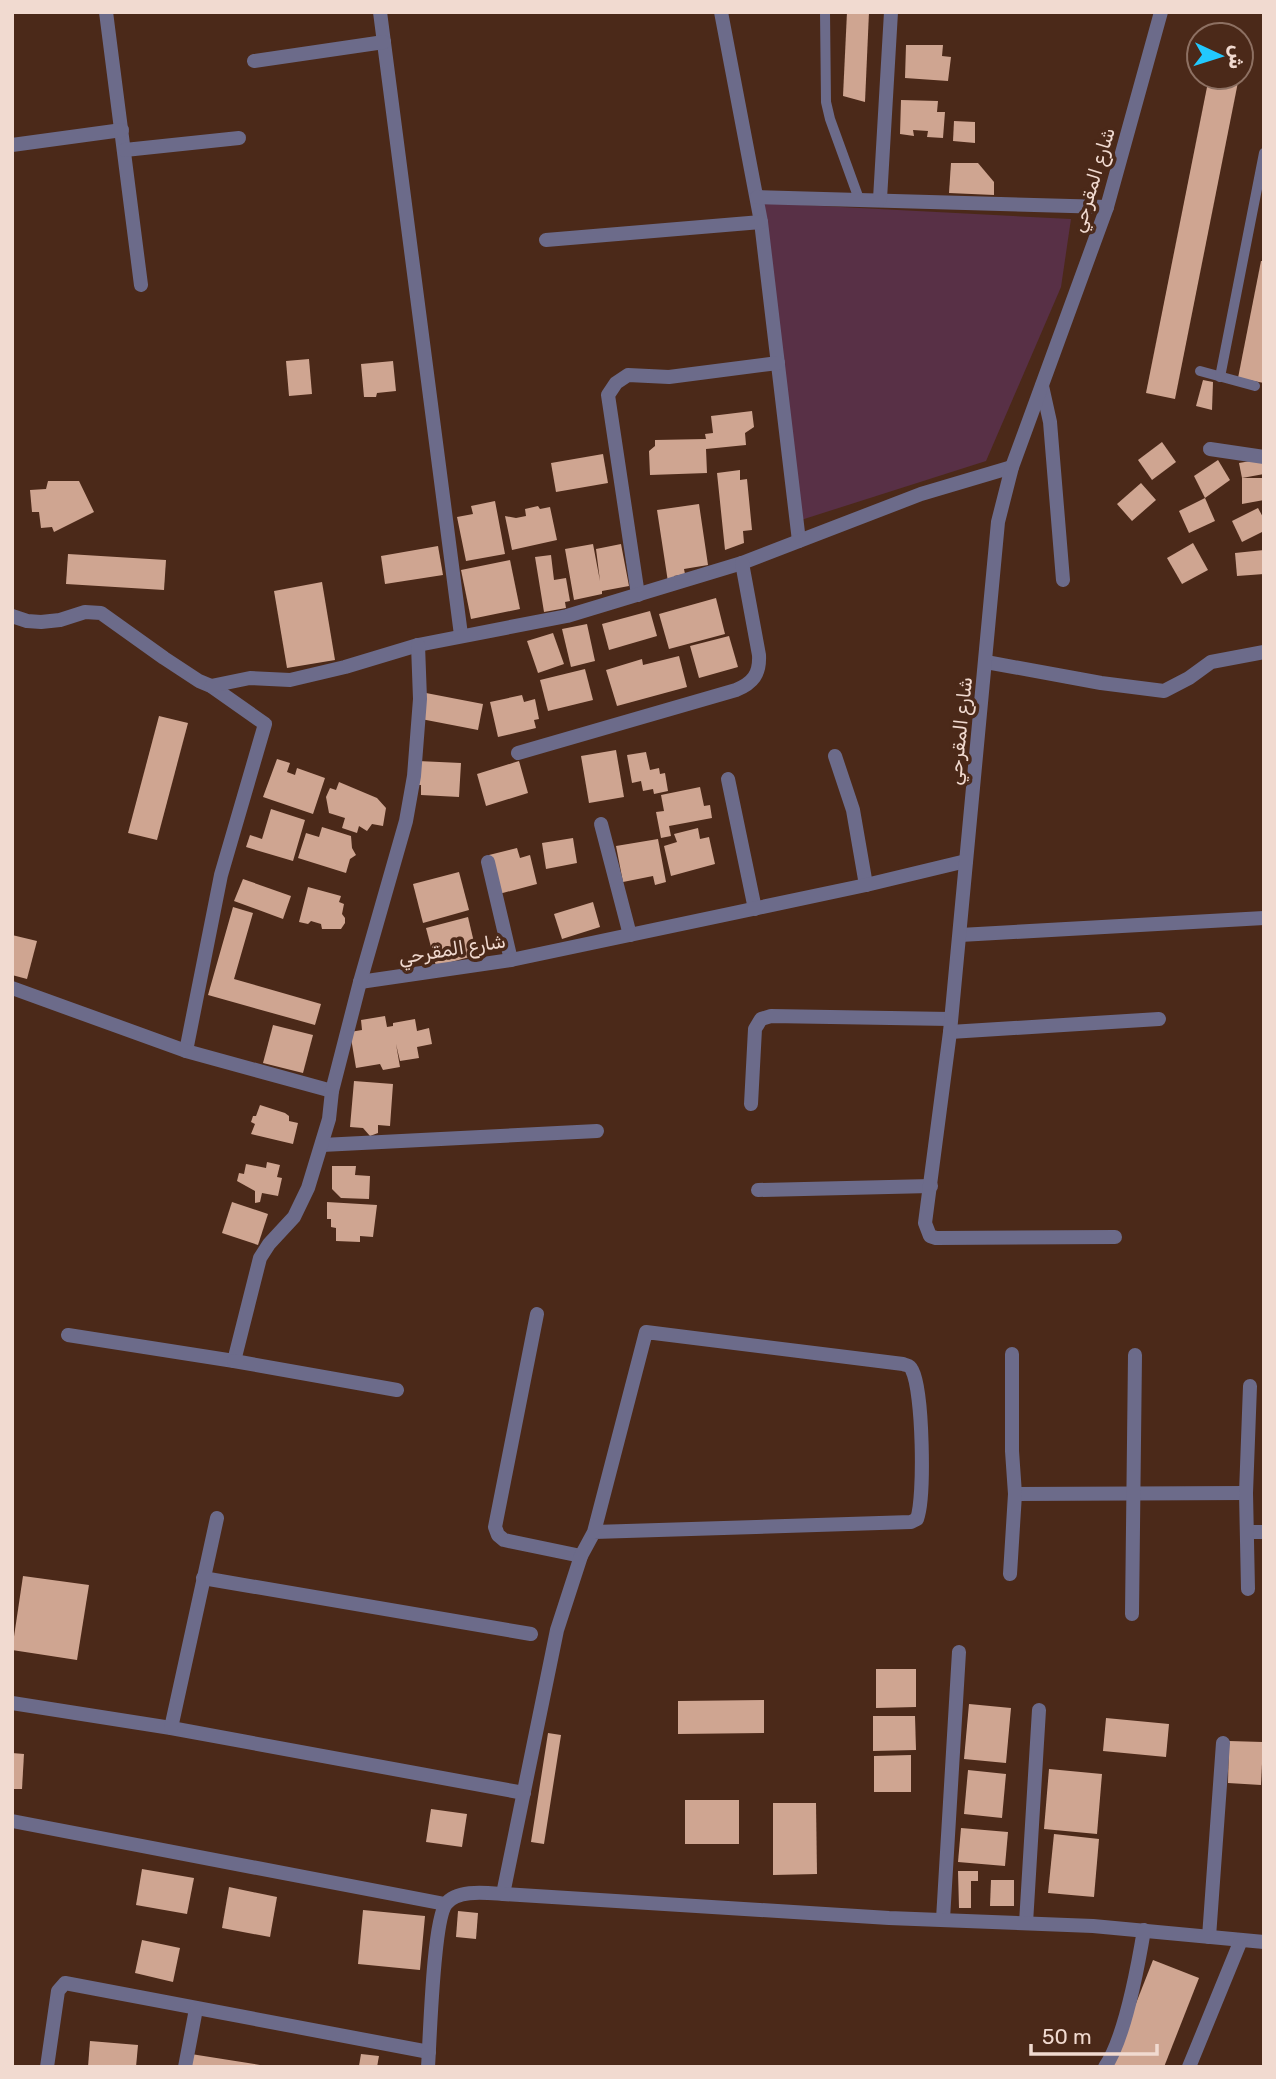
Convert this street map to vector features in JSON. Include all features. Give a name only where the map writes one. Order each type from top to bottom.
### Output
[{"type":"street","points":[[106,12],[141,285]]},
{"type":"street","points":[[380,12],[461,635]]},
{"type":"street","points":[[721,12],[761,222],[799,541]]},
{"type":"street","points":[[880,199],[891,12]]},
{"type":"street","name":"شارع المقرحي","points":[[359,982],[511,960],[866,885],[966,861],[998,522],[1012,467],[1107,207],[1161,12]]},
{"type":"street","points":[[254,61],[384,42]]},
{"type":"street","points":[[12,145],[122,130]]},
{"type":"street","points":[[125,150],[239,138]]},
{"type":"street","points":[[757,197],[1107,207]]},
{"type":"street","points":[[546,240],[761,222]]},
{"type":"street","points":[[638,595],[608,395],[616,383],[628,375],[669,377],[778,363]]},
{"type":"street","points":[[1041,385],[1050,422],[1063,580]]},
{"type":"street","points":[[1210,449],[1264,457]]},
{"type":"street","points":[[211,686],[250,677],[290,680],[418,645],[567,615],[742,563],[921,494],[1012,467]]},
{"type":"street","points":[[518,753],[748,685],[760,668],[742,563]]},
{"type":"street","points":[[12,616],[41,622],[60,620],[85,612],[101,613],[265,724],[221,874],[186,1051]]},
{"type":"street","points":[[234,1361],[260,1258],[294,1217],[308,1188],[322,1145],[329,1119],[332,1091],[359,982],[406,821],[414,776],[420,699],[418,645]]},
{"type":"street","points":[[986,662],[1101,683],[1164,691],[1211,662],[1264,652]]},
{"type":"street","points":[[835,755],[853,810],[866,885]]},
{"type":"street","points":[[728,779],[755,909]]},
{"type":"street","points":[[601,824],[630,935]]},
{"type":"street","points":[[966,861],[950,1026],[925,1223],[930,1236],[1115,1237]]},
{"type":"street","points":[[488,862],[511,960]]},
{"type":"street","points":[[960,935],[1264,918]]},
{"type":"street","points":[[12,988],[186,1051],[332,1091]]},
{"type":"street","points":[[751,1104],[755,1029],[761,1019],[771,1016],[950,1026],[1159,1018]]},
{"type":"street","points":[[322,1145],[597,1131]]},
{"type":"street","points":[[758,1190],[931,1186]]},
{"type":"street","points":[[537,1314],[495,1527],[504,1540],[581,1556]]},
{"type":"street","points":[[503,1894],[557,1630],[581,1556],[594,1532],[646,1332],[903,1364],[913,1371],[921,1445],[917,1519],[911,1522],[594,1532]]},
{"type":"street","points":[[68,1335],[397,1390]]},
{"type":"street","points":[[1010,1574],[1015,1494],[1012,1354]]},
{"type":"street","points":[[1132,1614],[1135,1355]]},
{"type":"street","points":[[1248,1589],[1246,1493],[1250,1386]]},
{"type":"street","points":[[1015,1494],[1246,1493]]},
{"type":"street","points":[[171,1728],[217,1518]]},
{"type":"street","points":[[1247,1532],[1264,1532]]},
{"type":"street","points":[[203,1578],[531,1634]]},
{"type":"street","points":[[943,1919],[959,1652]]},
{"type":"street","points":[[12,1703],[171,1728],[524,1793]]},
{"type":"street","points":[[1026,1923],[1039,1710]]},
{"type":"street","points":[[1209,1937],[1223,1743]]},
{"type":"street","points":[[12,1821],[445,1904]]},
{"type":"street","points":[[47,2067],[58,1991],[65,1983],[428,2059],[438,1932],[445,1904],[457,1895],[503,1894],[1026,1923],[1144,1930],[1264,1942]]},
{"type":"street","points":[[1105,2067],[1115,2046],[1136,1973],[1144,1930]]},
{"type":"street","points":[[1189,2067],[1241,1940]]},
{"type":"street","points":[[185,2067],[196,2009]]},
{"type":"lane","points":[[825,12],[826,102],[859,199]]},
{"type":"lane","points":[[1220,377],[1264,153]]},
{"type":"lane","points":[[1200,371],[1255,386]]},
{"type":"shaded area","points":[[764,203],[1071,219],[1061,287],[986,461],[801,520]]},
{"type":"building","points":[[847,12],[869,12],[865,102],[843,96]]},
{"type":"building","points":[[906,45],[943,45],[942,56],[951,57],[948,81],[905,78]]},
{"type":"building","points":[[1206,91],[1236,91],[1175,399],[1146,393]]},
{"type":"building","points":[[901,100],[938,101],[937,112],[945,112],[943,138],[927,137],[928,131],[913,130],[914,136],[900,134]]},
{"type":"building","points":[[954,121],[975,122],[975,143],[953,141]]},
{"type":"building","points":[[951,163],[978,163],[994,182],[994,195],[949,193]]},
{"type":"building","points":[[1261,261],[1264,261],[1264,383],[1238,378]]},
{"type":"building","points":[[309,359],[312,394],[289,396],[286,361]]},
{"type":"building","points":[[393,361],[396,391],[377,393],[376,397],[364,397],[361,364]]},
{"type":"building","points":[[1203,380],[1213,382],[1212,410],[1196,406]]},
{"type":"building","points":[[752,411],[754,427],[745,433],[746,445],[706,449],[707,473],[650,475],[649,451],[655,446],[655,440],[706,439],[705,434],[713,433],[711,416]]},
{"type":"building","points":[[1162,442],[1176,462],[1152,480],[1138,460]]},
{"type":"building","points":[[603,454],[608,483],[556,492],[551,463]]},
{"type":"building","points":[[1262,459],[1264,474],[1242,478],[1239,463]]},
{"type":"building","points":[[1218,460],[1230,480],[1205,498],[1194,476]]},
{"type":"building","points":[[740,470],[740,480],[747,479],[752,530],[743,531],[744,543],[725,550],[717,473]]},
{"type":"building","points":[[1242,478],[1264,478],[1264,500],[1242,504]]},
{"type":"building","points":[[48,481],[79,481],[94,512],[54,532],[52,527],[41,528],[39,512],[32,512],[30,490],[46,489]]},
{"type":"building","points":[[1141,483],[1156,500],[1132,521],[1117,504]]},
{"type":"building","points":[[1205,498],[1215,521],[1189,533],[1179,511]]},
{"type":"building","points":[[495,501],[505,554],[466,561],[457,517],[473,514],[471,506]]},
{"type":"building","points":[[699,504],[708,565],[684,569],[685,574],[674,576],[675,581],[668,582],[657,510]]},
{"type":"building","points":[[538,506],[540,509],[550,507],[557,540],[512,550],[505,516],[526,516],[525,509]]},
{"type":"building","points":[[1258,508],[1264,519],[1264,531],[1242,542],[1232,521]]},
{"type":"building","points":[[1193,543],[1208,570],[1182,584],[1167,558]]},
{"type":"building","points":[[593,544],[600,581],[596,549],[621,544],[629,586],[574,600],[565,549]]},
{"type":"building","points":[[438,546],[443,575],[385,584],[381,556]]},
{"type":"building","points":[[1264,550],[1264,574],[1237,576],[1235,553]]},
{"type":"building","points":[[68,554],[166,560],[164,590],[66,584]]},
{"type":"building","points":[[551,555],[554,580],[566,578],[570,601],[565,602],[566,608],[544,612],[535,557]]},
{"type":"building","points":[[510,560],[520,609],[471,619],[461,570]]},
{"type":"building","points":[[322,582],[335,660],[287,668],[274,591]]},
{"type":"building","points":[[716,598],[725,634],[669,649],[659,614]]},
{"type":"building","points":[[650,611],[657,636],[609,650],[602,624]]},
{"type":"building","points":[[587,624],[595,661],[571,667],[562,629]]},
{"type":"building","points":[[553,633],[564,664],[538,673],[527,641]]},
{"type":"building","points":[[729,636],[738,667],[699,678],[690,646]]},
{"type":"building","points":[[679,656],[687,687],[617,706],[606,670],[642,659],[643,665]]},
{"type":"building","points":[[585,669],[593,700],[548,711],[540,680]]},
{"type":"building","points":[[426,693],[483,704],[478,730],[421,719]]},
{"type":"building","points":[[522,695],[524,702],[535,699],[539,719],[534,720],[536,728],[498,737],[490,702]]},
{"type":"building","points":[[159,716],[188,723],[157,840],[128,833]]},
{"type":"building","points":[[616,750],[624,797],[589,803],[581,756]]},
{"type":"building","points":[[646,752],[650,770],[659,768],[660,774],[665,773],[668,791],[654,794],[653,789],[643,791],[641,781],[632,783],[627,755]]},
{"type":"building","points":[[277,759],[290,763],[287,772],[295,775],[297,768],[325,778],[313,814],[263,797]]},
{"type":"building","points":[[418,761],[461,763],[459,797],[421,795],[421,785],[416,785]]},
{"type":"building","points":[[519,761],[528,793],[486,806],[477,774]]},
{"type":"building","points":[[339,782],[377,798],[386,808],[383,826],[372,824],[367,831],[359,826],[357,833],[342,828],[345,818],[329,813],[326,797],[330,788],[336,790]]},
{"type":"building","points":[[700,787],[704,806],[710,805],[712,818],[669,826],[671,836],[661,838],[656,812],[664,811],[661,795]]},
{"type":"building","points":[[271,809],[305,820],[293,861],[246,847],[250,835],[262,839]]},
{"type":"building","points":[[322,827],[351,836],[356,855],[350,859],[346,873],[298,858],[306,833],[319,837]]},
{"type":"building","points":[[698,828],[700,839],[709,837],[715,864],[671,876],[664,846],[677,842],[674,834]]},
{"type":"building","points":[[573,838],[577,863],[546,869],[542,843]]},
{"type":"building","points":[[658,839],[666,882],[655,885],[653,876],[623,882],[616,846]]},
{"type":"building","points":[[517,848],[520,858],[530,855],[537,884],[499,894],[489,855]]},
{"type":"building","points":[[459,872],[469,910],[423,923],[413,884]]},
{"type":"building","points":[[243,879],[291,896],[283,919],[234,901]]},
{"type":"building","points":[[308,887],[341,896],[339,902],[344,904],[342,914],[345,923],[341,929],[322,929],[321,924],[299,922]]},
{"type":"building","points":[[593,902],[600,927],[562,939],[554,914]]},
{"type":"building","points":[[233,907],[253,913],[234,979],[321,1004],[315,1025],[208,995]]},
{"type":"building","points":[[468,917],[477,955],[436,966],[426,928]]},
{"type":"building","points":[[12,935],[37,941],[27,979],[12,975]]},
{"type":"building","points":[[385,1016],[387,1027],[393,1026],[393,1023],[415,1019],[417,1031],[429,1028],[432,1044],[417,1047],[419,1058],[400,1061],[396,1044],[400,1067],[383,1070],[380,1064],[356,1068],[350,1032],[362,1030],[361,1020]]},
{"type":"building","points":[[273,1025],[313,1035],[303,1073],[263,1063]]},
{"type":"building","points":[[354,1081],[393,1084],[390,1126],[378,1125],[378,1133],[370,1136],[363,1128],[350,1127]]},
{"type":"building","points":[[260,1105],[285,1113],[289,1116],[289,1121],[298,1123],[293,1144],[251,1134],[255,1124],[251,1122]]},
{"type":"building","points":[[267,1162],[280,1165],[277,1177],[282,1178],[278,1196],[262,1193],[260,1202],[255,1203],[255,1191],[237,1181],[239,1173],[244,1174],[246,1164],[266,1168]]},
{"type":"building","points":[[332,1166],[356,1166],[355,1175],[370,1176],[369,1199],[341,1198],[332,1189]]},
{"type":"building","points":[[232,1202],[268,1214],[258,1245],[222,1233]]},
{"type":"building","points":[[327,1202],[377,1205],[373,1237],[360,1236],[360,1242],[336,1241],[336,1228],[331,1227],[331,1219],[327,1219]]},
{"type":"building","points":[[23,1576],[89,1585],[77,1660],[12,1650]]},
{"type":"building","points":[[876,1669],[916,1669],[916,1707],[876,1708]]},
{"type":"building","points":[[764,1700],[764,1733],[678,1734],[678,1701]]},
{"type":"building","points":[[969,1704],[1011,1708],[1006,1763],[964,1759]]},
{"type":"building","points":[[873,1716],[915,1716],[916,1750],[873,1751]]},
{"type":"building","points":[[1106,1718],[1169,1724],[1166,1757],[1103,1751]]},
{"type":"building","points":[[548,1733],[561,1735],[544,1844],[531,1842]]},
{"type":"building","points":[[1229,1741],[1263,1742],[1261,1785],[1228,1783]]},
{"type":"building","points":[[12,1753],[24,1754],[22,1789],[12,1789]]},
{"type":"building","points":[[911,1755],[911,1792],[874,1792],[874,1756]]},
{"type":"building","points":[[1049,1769],[1102,1774],[1097,1834],[1044,1829]]},
{"type":"building","points":[[968,1770],[1006,1774],[1002,1818],[964,1814]]},
{"type":"building","points":[[685,1800],[739,1800],[739,1844],[685,1844]]},
{"type":"building","points":[[773,1803],[816,1803],[817,1874],[773,1875]]},
{"type":"building","points":[[431,1809],[467,1814],[462,1847],[426,1842]]},
{"type":"building","points":[[961,1828],[1008,1832],[1005,1866],[958,1862]]},
{"type":"building","points":[[1054,1834],[1099,1839],[1094,1897],[1048,1893]]},
{"type":"building","points":[[142,1869],[194,1878],[187,1914],[136,1905]]},
{"type":"building","points":[[958,1871],[978,1871],[978,1881],[971,1881],[971,1908],[959,1908]]},
{"type":"building","points":[[991,1880],[1014,1880],[1014,1906],[990,1906]]},
{"type":"building","points":[[229,1887],[277,1897],[270,1937],[222,1928]]},
{"type":"building","points":[[363,1910],[425,1916],[420,1970],[358,1964]]},
{"type":"building","points":[[458,1911],[478,1913],[476,1939],[456,1937]]},
{"type":"building","points":[[142,1940],[180,1948],[173,1982],[135,1973]]},
{"type":"building","points":[[1153,1960],[1199,1978],[1164,2067],[1111,2067]]},
{"type":"building","points":[[90,2041],[138,2045],[136,2067],[88,2067]]},
{"type":"building","points":[[191,2054],[260,2065],[260,2067],[189,2067]]},
{"type":"building","points":[[361,2054],[379,2056],[377,2067],[359,2066]]}]
